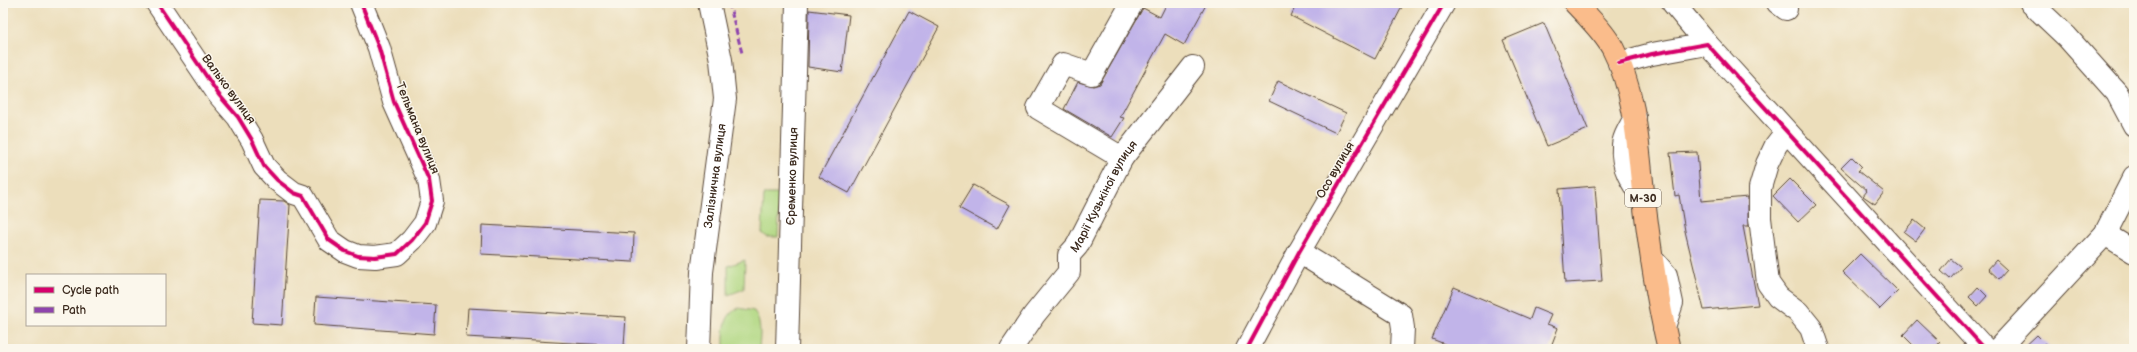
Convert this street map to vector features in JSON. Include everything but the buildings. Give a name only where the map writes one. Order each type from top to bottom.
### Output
[{"type":"highway","name":"М-30","points":[[1575,3],[1602,33],[1616,55],[1634,118],[1657,300],[1669,349]]},
{"type":"street","name":"Валько вулиця","points":[[157,3],[219,95],[238,117],[252,140],[264,166],[277,180],[294,193],[303,196],[329,240],[345,251],[358,256],[375,257],[397,254]]},
{"type":"street","name":"Тельмана вулиця","points":[[361,3],[379,48],[394,102],[429,180],[432,201],[424,223],[412,240],[397,254]]},
{"type":"street","name":"Залізнична вулиця","points":[[699,349],[702,272],[725,98],[721,60],[710,3]]},
{"type":"street","name":"Єременко вулиця","points":[[787,349],[798,3]]},
{"type":"street","points":[[1122,158],[1038,108],[1063,64],[1092,74],[1132,3]]},
{"type":"street","name":"Осо вулиця","points":[[1247,349],[1299,252],[1444,3]]},
{"type":"street","points":[[1673,3],[1707,44],[1786,132],[1985,349]]},
{"type":"street","points":[[2031,3],[2068,37],[2117,93],[2134,126]]},
{"type":"street","points":[[1616,55],[1652,54],[1707,44]]},
{"type":"street","name":"Марії Кузькіної вулиця","points":[[1011,349],[1034,315],[1068,272],[1069,255],[1077,246],[1122,158],[1193,67]]},
{"type":"street","points":[[1786,132],[1776,145],[1766,164],[1760,188],[1760,218],[1767,277],[1768,283],[1778,297],[1798,312],[1811,328],[1818,349]]},
{"type":"street","points":[[1998,349],[2105,234],[2134,177]]},
{"type":"street","points":[[2105,234],[2134,252]]},
{"type":"street","points":[[1299,252],[1401,315],[1403,328],[1403,349]]},
{"type":"green space","points":[[764,194],[780,194],[778,237],[767,237],[762,233]]},
{"type":"green space","points":[[745,260],[744,289],[728,295],[728,266]]},
{"type":"green space","points":[[739,308],[754,311],[757,316],[760,329],[759,349],[724,349],[724,331],[727,320],[733,311]]},
{"type":"marked path","points":[[729,3],[742,53]]},
{"type":"cycle path","points":[[157,3],[219,95],[238,117],[252,140],[264,166],[277,180],[294,193],[303,196],[329,240],[345,251],[358,256],[375,257],[397,254],[412,240],[425,223],[432,201],[429,180],[394,102],[379,48],[361,3]]},
{"type":"cycle path","points":[[1247,349],[1299,252],[1444,3]]},
{"type":"cycle path","points":[[1619,63],[1652,54],[1707,44],[1985,349]]}]
